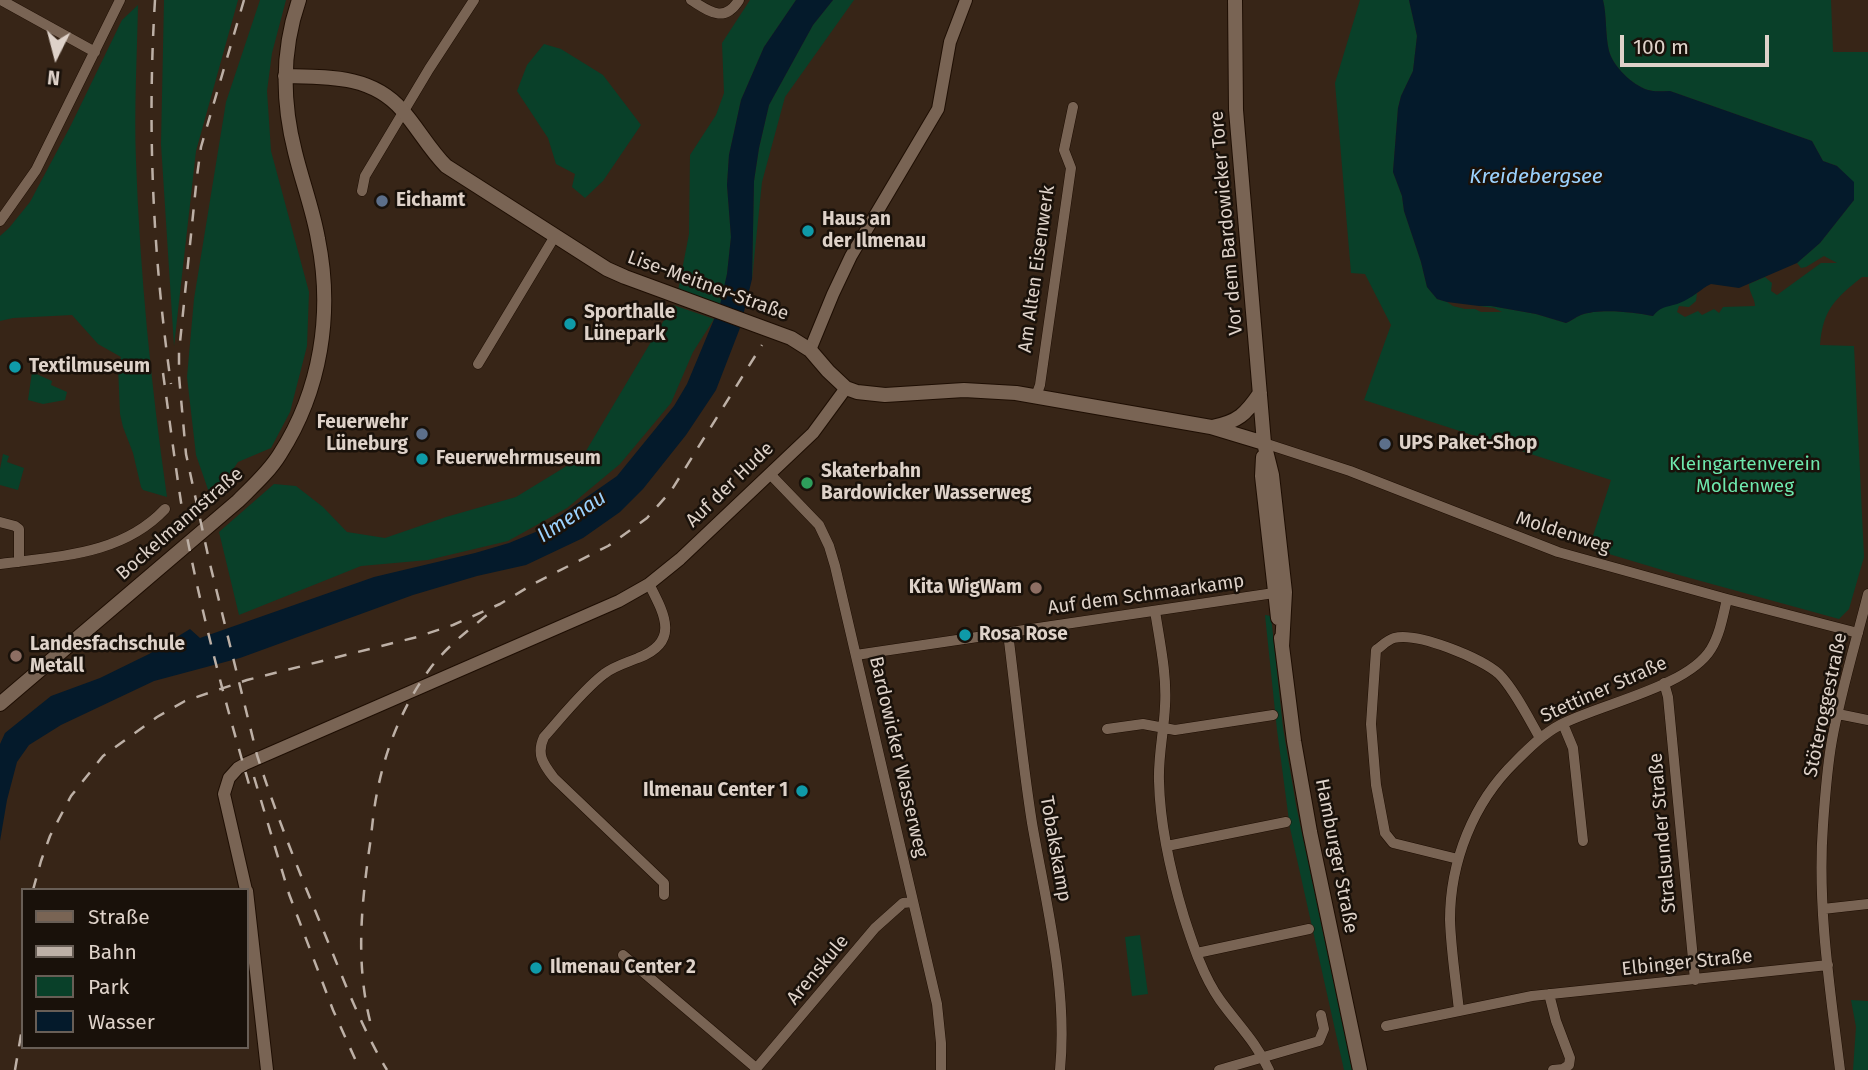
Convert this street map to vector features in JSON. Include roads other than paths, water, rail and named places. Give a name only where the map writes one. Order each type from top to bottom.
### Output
[{"type":"main road","name":"Bockelmannstraße","points":[[0,704],[238,501],[279,456],[302,414],[313,384],[322,345],[326,306],[320,248],[294,150],[286,107],[288,44],[299,0]]},
{"type":"main road","name":"Vor dem Bardowicker Tore","points":[[1234,0],[1236,110],[1264,443],[1262,476],[1282,647]]},
{"type":"main road","name":"Lise-Meitner-Straße","points":[[285,76],[357,81],[383,93],[404,111],[446,166],[607,269],[672,296],[759,325],[791,338],[810,350]]},
{"type":"main road","points":[[810,350],[846,388],[857,392],[872,395],[986,390],[1036,396],[1211,427],[1264,443]]},
{"type":"main road","points":[[1211,427],[1229,424],[1242,416],[1260,393]]},
{"type":"main road","name":"Vor dem Bardowicker Tore","points":[[1264,443],[1272,475],[1285,592],[1282,647]]},
{"type":"main road","name":"Hamburger Straße","points":[[1282,647],[1294,741],[1310,832],[1360,1070]]},
{"type":"street","points":[[1,0],[96,52]]},
{"type":"street","points":[[0,221],[36,170],[120,0]]},
{"type":"street","points":[[362,191],[365,176],[474,0]]},
{"type":"street","points":[[691,0],[718,14],[726,13],[738,0]]},
{"type":"street","points":[[810,350],[846,265],[938,109],[950,42],[966,0]]},
{"type":"street","name":"Am Alten Eisenwerk","points":[[1036,396],[1040,385],[1071,168],[1064,150],[1073,107]]},
{"type":"street","points":[[478,364],[555,236]]},
{"type":"street","name":"Auf der Hude","points":[[246,888],[224,794],[229,778],[238,768],[619,601],[649,584],[680,559],[813,433],[846,388]]},
{"type":"street","name":"Moldenweg","points":[[1264,443],[1350,471],[1558,552],[1858,632]]},
{"type":"street","name":"Bardowicker Wasserweg","points":[[770,474],[819,526],[835,566],[939,1019],[940,1070]]},
{"type":"street","points":[[0,564],[81,553],[118,542],[147,526],[165,509]]},
{"type":"street","points":[[0,522],[19,529],[19,562]]},
{"type":"street","points":[[649,584],[666,619],[666,632],[662,641],[649,653],[615,667],[600,677],[544,737],[540,755],[554,778],[664,883],[664,895]]},
{"type":"street","name":"Auf dem Schmaarkamp","points":[[856,655],[1274,593]]},
{"type":"street","name":"Stöteroggestraße","points":[[1840,1070],[1823,909],[1823,825],[1829,760],[1868,594]]},
{"type":"street","name":"Stettiner Straße","points":[[1459,1011],[1450,921],[1451,894],[1458,859],[1473,819],[1502,775],[1541,738],[1563,724],[1694,668],[1709,652],[1717,637],[1727,599]]},
{"type":"street","points":[[1155,611],[1164,674],[1165,710],[1159,779],[1167,846],[1182,910],[1210,985],[1262,1056],[1269,1070]]},
{"type":"street","name":"Tobakskamp","points":[[1008,633],[1028,793],[1055,959],[1062,1026],[1060,1070]]},
{"type":"street","points":[[1458,859],[1393,843],[1385,833],[1376,785],[1371,724],[1376,650],[1390,639],[1416,639],[1472,657],[1499,674],[1541,738]]},
{"type":"street","name":"Stralsunder Straße","points":[[1664,683],[1668,698],[1695,980]]},
{"type":"street","points":[[1838,714],[1868,720]]},
{"type":"street","points":[[1107,729],[1143,724],[1175,730],[1273,715]]},
{"type":"street","points":[[1563,724],[1573,748],[1583,841]]},
{"type":"street","points":[[1167,846],[1286,822]]},
{"type":"street","points":[[248,900],[267,1070]]},
{"type":"street","name":"Arenskule","points":[[755,1069],[875,928],[903,903],[913,902]]},
{"type":"street","points":[[1823,909],[1868,904]]},
{"type":"street","points":[[1197,953],[1309,929]]},
{"type":"street","points":[[623,955],[755,1069]]},
{"type":"street","name":"Elbinger Straße","points":[[1386,1026],[1549,994],[1828,965]]},
{"type":"street","points":[[1549,994],[1570,1058],[1569,1065],[1553,1070]]},
{"type":"street","points":[[1219,1070],[1319,1041],[1324,1029],[1321,1015]]},
{"type":"water","name":"Ilmenau","points":[[796,0],[833,0],[813,25],[769,105],[754,181],[752,279],[740,328],[716,390],[686,435],[643,489],[620,512],[583,538],[526,565],[413,595],[240,658],[154,681],[61,725],[29,745],[17,762],[0,841],[0,744],[5,733],[51,696],[100,678],[149,654],[190,629],[200,638],[374,577],[509,543],[538,531],[617,476],[674,406],[687,384],[720,305],[731,237],[727,185],[729,155],[741,100],[764,47]]},
{"type":"water","name":"Kreidebergsee","points":[[1409,0],[1603,0],[1609,51],[1619,69],[1630,79],[1642,88],[1670,91],[1812,141],[1823,161],[1837,166],[1854,182],[1854,200],[1820,243],[1797,263],[1739,288],[1711,284],[1685,301],[1661,309],[1653,316],[1607,311],[1581,315],[1566,323],[1536,314],[1437,299],[1427,287],[1393,172],[1398,108],[1413,71],[1417,36]]},
{"type":"railway","points":[[155,0],[153,192],[171,384]]},
{"type":"railway","points":[[244,0],[201,147],[197,176],[179,352],[186,454],[257,755],[345,985],[387,1070]]},
{"type":"railway","points":[[34,888],[50,836],[71,796],[103,756],[157,717],[185,701],[247,680],[417,637],[453,625],[500,604],[608,546],[647,518],[671,491],[762,345]]},
{"type":"railway","points":[[163,373],[181,503],[198,589],[251,791]]},
{"type":"railway","points":[[370,1021],[361,957],[362,915],[380,777],[396,728],[429,670],[449,647],[487,615]]},
{"type":"railway","points":[[254,777],[289,894],[333,1010],[360,1070]]},
{"type":"railway","points":[[15,1070],[21,1035]]},
{"type":"place","name":"Eichamt","points":[[382,201]]},
{"type":"place","name":"Haus an der Ilmenau","points":[[808,231]]},
{"type":"place","name":"Sporthalle Lünepark","points":[[570,324]]},
{"type":"place","name":"Textilmuseum","points":[[15,367]]},
{"type":"place","name":"Feuerwehr Lüneburg","points":[[422,434]]},
{"type":"place","name":"UPS Paket-Shop","points":[[1385,444]]},
{"type":"place","name":"Feuerwehrmuseum","points":[[422,459]]},
{"type":"place","name":"Skaterbahn Bardowicker Wasserweg","points":[[807,483]]},
{"type":"place","name":"Kita WigWam","points":[[1036,588]]},
{"type":"place","name":"Rosa Rose","points":[[965,635]]},
{"type":"place","name":"Landesfachschule Metall","points":[[16,656]]},
{"type":"place","name":"Ilmenau Center 1","points":[[802,791]]},
{"type":"place","name":"Ilmenau Center 2","points":[[536,968]]},
{"type":"park label","name":"Kleingartenverein Moldenweg","points":[[1745,476]]}]
